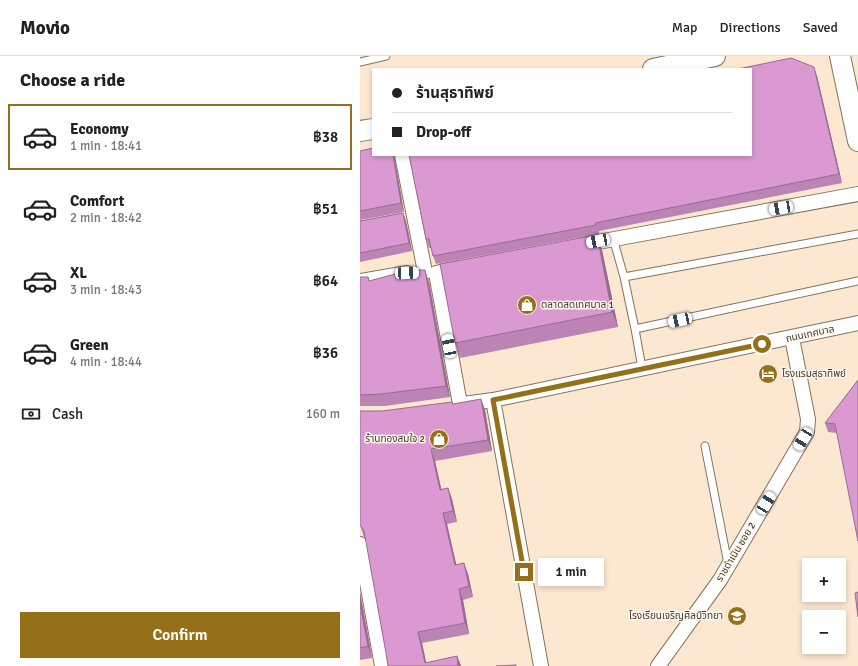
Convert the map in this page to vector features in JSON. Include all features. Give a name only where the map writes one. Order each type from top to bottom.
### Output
[{"type":"main road","points":[[658,68],[714,56]]},
{"type":"main road","points":[[840,56],[858,141]]},
{"type":"main road","points":[[360,131],[372,129]]},
{"type":"street","points":[[402,156],[410,215],[430,272],[460,404]]},
{"type":"street","points":[[566,248],[613,238],[858,194]]},
{"type":"street","points":[[360,281],[407,273],[430,272],[474,265]]},
{"type":"street","name":"ถนนเทศบาล","points":[[445,406],[493,400],[858,323]]},
{"type":"street","name":"ราชดำเนิน ซอย 2","points":[[658,666],[728,566],[807,432],[808,419],[792,338]]},
{"type":"street","points":[[493,400],[541,666]]},
{"type":"street","points":[[360,544],[362,563],[382,666]]},
{"type":"lane","points":[[360,62],[386,56]]},
{"type":"lane","points":[[624,277],[858,234]]},
{"type":"lane","points":[[613,238],[624,277],[642,368]]},
{"type":"lane","points":[[635,329],[858,281]]},
{"type":"lane","points":[[705,446],[728,566]]},
{"type":"building","points":[[791,58],[814,67],[839,174],[595,223],[596,225],[433,256],[429,239],[426,239],[409,156],[752,156],[752,68],[743,68]]},
{"type":"building","points":[[372,148],[372,156],[393,156],[401,203],[360,211],[360,151]]},
{"type":"building","points":[[403,213],[409,243],[360,253],[360,221]]},
{"type":"building","points":[[597,235],[612,312],[455,343],[440,264]]},
{"type":"building","points":[[410,270],[425,270],[446,386],[360,395],[360,277],[368,277],[369,281]]},
{"type":"building","points":[[858,380],[858,541],[835,424],[825,423]]},
{"type":"building","points":[[481,399],[488,440],[431,449],[440,490],[448,488],[453,511],[443,513],[455,565],[464,563],[469,586],[459,589],[465,623],[418,632],[425,663],[457,656],[458,666],[388,666],[364,531],[360,525],[360,411],[382,411],[452,402],[453,404]]},
{"type":"building","points":[[858,592],[858,617],[855,593]]},
{"type":"building","points":[[360,604],[368,646],[360,648]]},
{"type":"place","name":"ตลาดสดเทศบาล 1","points":[[527,305]]},
{"type":"place","name":"โรงแรมสุธาทิพย์","points":[[768,374]]},
{"type":"place","name":"ร้านทองสมใจ 2","points":[[439,439]]},
{"type":"place","name":"โรงเรียนเจริญศิลป์วิทยา","points":[[737,616]]},
{"type":"route","points":[[524,572],[493,400],[762,344]]}]
